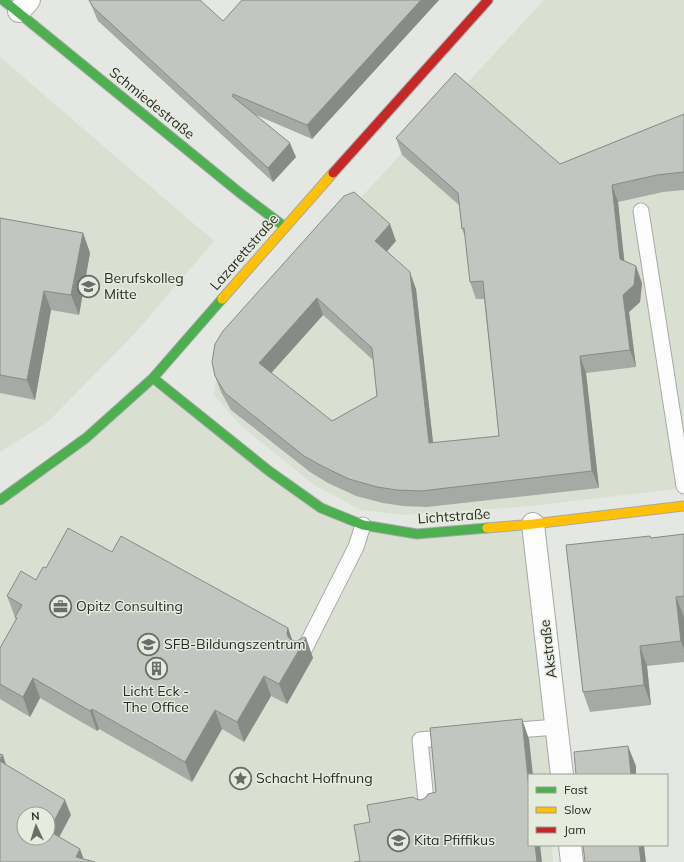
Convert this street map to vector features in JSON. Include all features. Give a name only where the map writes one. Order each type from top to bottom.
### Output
[{"type":"street","name":"Lazarettstraße","points":[[0,500],[86,438],[153,378],[285,227],[488,0]]},
{"type":"street","name":"Schmiedestraße","points":[[17,4],[240,193],[285,227]]},
{"type":"street","name":"Lichtstraße","points":[[153,378],[269,471],[321,508],[363,525],[417,534],[533,524],[684,506]]},
{"type":"street","name":"Akstraße","points":[[533,524],[562,774]]},
{"type":"street","points":[[570,846],[572,862]]},
{"type":"lane","points":[[641,210],[684,486]]},
{"type":"lane","points":[[303,652],[356,547],[363,525]]},
{"type":"lane","points":[[490,733],[557,727]]},
{"type":"lane","points":[[427,811],[420,740],[466,735]]},
{"type":"shaded area","points":[[544,0],[684,0],[684,488],[531,506],[404,515],[361,510],[314,485],[240,425],[214,395],[219,357],[326,235]]},
{"type":"shaded area","name":"Berufskolleg Mitte","points":[[0,57],[214,241],[137,331],[48,422],[0,452]]},
{"type":"shaded area","points":[[152,386],[366,530],[526,530],[551,774],[528,774],[528,846],[552,846],[553,862],[0,862],[0,506]]},
{"type":"building","points":[[89,0],[200,0],[223,21],[242,0],[421,0],[307,125],[233,94],[232,96],[290,143],[268,168],[93,7]]},
{"type":"building","points":[[455,73],[560,164],[684,114],[684,172],[657,175],[612,185],[620,259],[636,266],[634,285],[623,295],[630,350],[580,356],[592,471],[421,491],[377,487],[349,479],[304,456],[225,393],[215,376],[212,362],[215,344],[223,331],[344,196],[354,192],[390,224],[375,241],[410,272],[429,443],[499,436],[483,281],[470,282],[464,228],[462,229],[458,193],[396,138]],"holes":[[[317,298],[372,348],[377,396],[332,421],[259,363]]]},
{"type":"building","points":[[0,218],[83,233],[71,295],[44,291],[27,380],[0,375]]},
{"type":"building","name":"Licht Eck - The Office","points":[[68,528],[112,552],[121,536],[288,628],[288,637],[291,640],[297,641],[304,637],[306,638],[279,684],[264,676],[237,722],[215,710],[185,762],[92,709],[90,711],[33,678],[23,697],[0,684],[0,648],[17,618],[15,617],[22,605],[7,596],[21,571],[36,580],[43,567],[46,568]]},
{"type":"building","points":[[684,534],[684,596],[676,597],[681,641],[640,646],[644,685],[583,692],[566,545]]},
{"type":"building","points":[[522,719],[528,779],[528,846],[535,846],[537,862],[354,862],[360,861],[354,825],[370,822],[367,805],[413,797],[421,800],[428,794],[436,792],[430,728]]},
{"type":"building","points":[[628,746],[631,774],[576,774],[574,752]]},
{"type":"building","points":[[0,761],[65,800],[56,817],[56,806],[16,806],[16,846],[56,846],[56,835],[80,849],[76,857],[95,862],[0,862]]},
{"type":"building","points":[[583,846],[639,846],[641,862],[585,862]]},
{"type":"traffic: fast","points":[[3,0],[240,193],[285,227]]},
{"type":"traffic: fast","points":[[0,500],[86,438],[153,378],[222,299]]},
{"type":"traffic: fast","points":[[153,378],[269,471],[321,508],[363,525],[417,534],[487,528]]},
{"type":"traffic: slow","points":[[222,299],[333,173]]},
{"type":"traffic: slow","points":[[487,528],[684,506]]},
{"type":"traffic: jam","points":[[333,173],[488,0]]},
{"type":"place","name":"Berufskolleg Mitte","points":[[88,286]]},
{"type":"place","name":"Opitz Consulting","points":[[61,606]]},
{"type":"place","name":"SFB-Bildungszentrum","points":[[149,644]]},
{"type":"place","name":"Licht Eck - The Office","points":[[156,669]]},
{"type":"place","name":"Schacht Hoffnung","points":[[241,778]]},
{"type":"place","name":"Kita Pfiffikus","points":[[399,840]]}]
